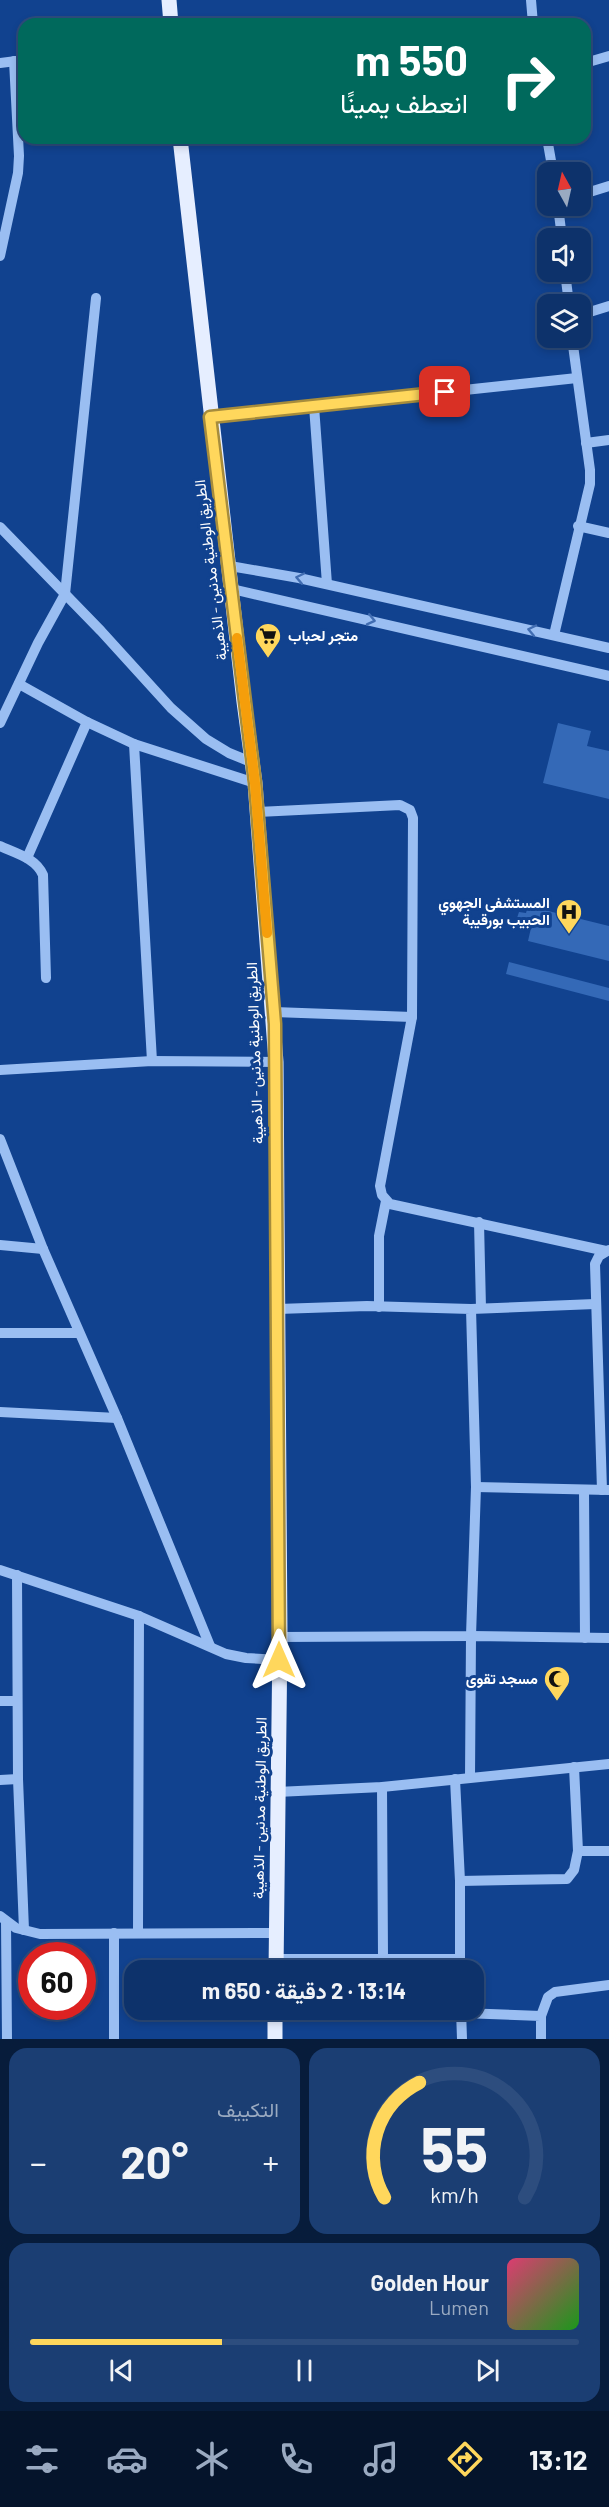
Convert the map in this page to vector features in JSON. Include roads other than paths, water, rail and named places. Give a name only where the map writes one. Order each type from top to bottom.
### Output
[{"type":"main road","points":[[169,0],[170,18]]},
{"type":"main road","name":"الطريق الوطنية مدنين - الذهيبة","points":[[181,144],[210,417],[255,783],[274,1011],[280,1637],[276,1960]]},
{"type":"main road","points":[[275,2020],[275,2039]]},
{"type":"street","points":[[531,0],[532,18]]},
{"type":"street","points":[[591,61],[609,56]]},
{"type":"street","points":[[0,63],[18,60]]},
{"type":"street","points":[[0,256],[18,173],[19,144]]},
{"type":"street","points":[[548,144],[551,162]]},
{"type":"street","points":[[591,192],[609,186]]},
{"type":"street","points":[[0,723],[38,643],[65,594],[96,298]]},
{"type":"street","points":[[591,312],[609,306]]},
{"type":"street","points":[[554,634],[578,526],[590,484],[573,348]]},
{"type":"street","points":[[210,417],[577,378]]},
{"type":"street","points":[[314,406],[327,585]]},
{"type":"street","points":[[586,442],[609,440]]},
{"type":"street","points":[[578,526],[609,533]]},
{"type":"street","points":[[0,527],[171,708],[206,739],[229,753],[251,762]]},
{"type":"street","points":[[230,566],[554,634],[609,648]]},
{"type":"street","points":[[232,589],[609,676]]},
{"type":"street","points":[[19,684],[87,722],[134,744],[255,783]]},
{"type":"street","points":[[27,858],[87,722]]},
{"type":"street","points":[[134,744],[152,1061]]},
{"type":"street","points":[[258,812],[400,804],[410,810],[414,828],[412,1017],[380,1186],[386,1201],[379,1236],[379,1306]]},
{"type":"street","points":[[0,846],[27,858],[40,868],[43,875],[46,978]]},
{"type":"street","points":[[274,1011],[412,1017]]},
{"type":"street","points":[[0,1070],[152,1061],[276,1062]]},
{"type":"street","points":[[0,1139],[43,1249],[117,1418],[210,1646]]},
{"type":"street","points":[[386,1201],[390,1204],[608,1250]]},
{"type":"street","points":[[470,1778],[479,1222]]},
{"type":"street","points":[[0,1245],[43,1249]]},
{"type":"street","points":[[476,1487],[605,1490],[595,1264],[599,1256],[608,1250]]},
{"type":"street","points":[[278,1309],[379,1306],[476,1308],[595,1304]]},
{"type":"street","points":[[0,1333],[79,1333]]},
{"type":"street","points":[[0,1412],[117,1418]]},
{"type":"street","points":[[584,1490],[585,1638]]},
{"type":"street","points":[[0,1570],[139,1616],[226,1654],[279,1660]]},
{"type":"street","points":[[17,1575],[18,1779],[24,1930]]},
{"type":"street","points":[[138,1932],[139,1616]]},
{"type":"street","points":[[280,1637],[609,1638]]},
{"type":"street","points":[[0,1701],[17,1701]]},
{"type":"street","points":[[277,1792],[382,1787],[609,1764]]},
{"type":"street","points":[[460,1881],[567,1879],[574,1870],[578,1851],[574,1767]]},
{"type":"street","points":[[0,1780],[18,1779]]},
{"type":"street","points":[[343,1960],[383,1957],[460,1959],[460,1881],[455,1779]]},
{"type":"street","points":[[382,1787],[383,1957]]},
{"type":"street","points":[[578,1851],[609,1851]]},
{"type":"street","points":[[7,2039],[3,1919],[24,1930],[40,1934],[276,1933]]},
{"type":"street","points":[[114,1933],[114,2039]]},
{"type":"street","points":[[541,2039],[541,2016],[544,2002],[548,1997],[555,1992],[609,1985]]},
{"type":"street","points":[[484,2012],[541,2016]]},
{"type":"street","points":[[461,2020],[462,2039]]},
{"type":"place","name":"متجر لحباب","points":[[268,659]]},
{"type":"place","name":"المستشفى الجهوي الحبيب بورقيبة","points":[[569,935]]},
{"type":"place","name":"مسجد تقوى","points":[[557,1702]]}]
